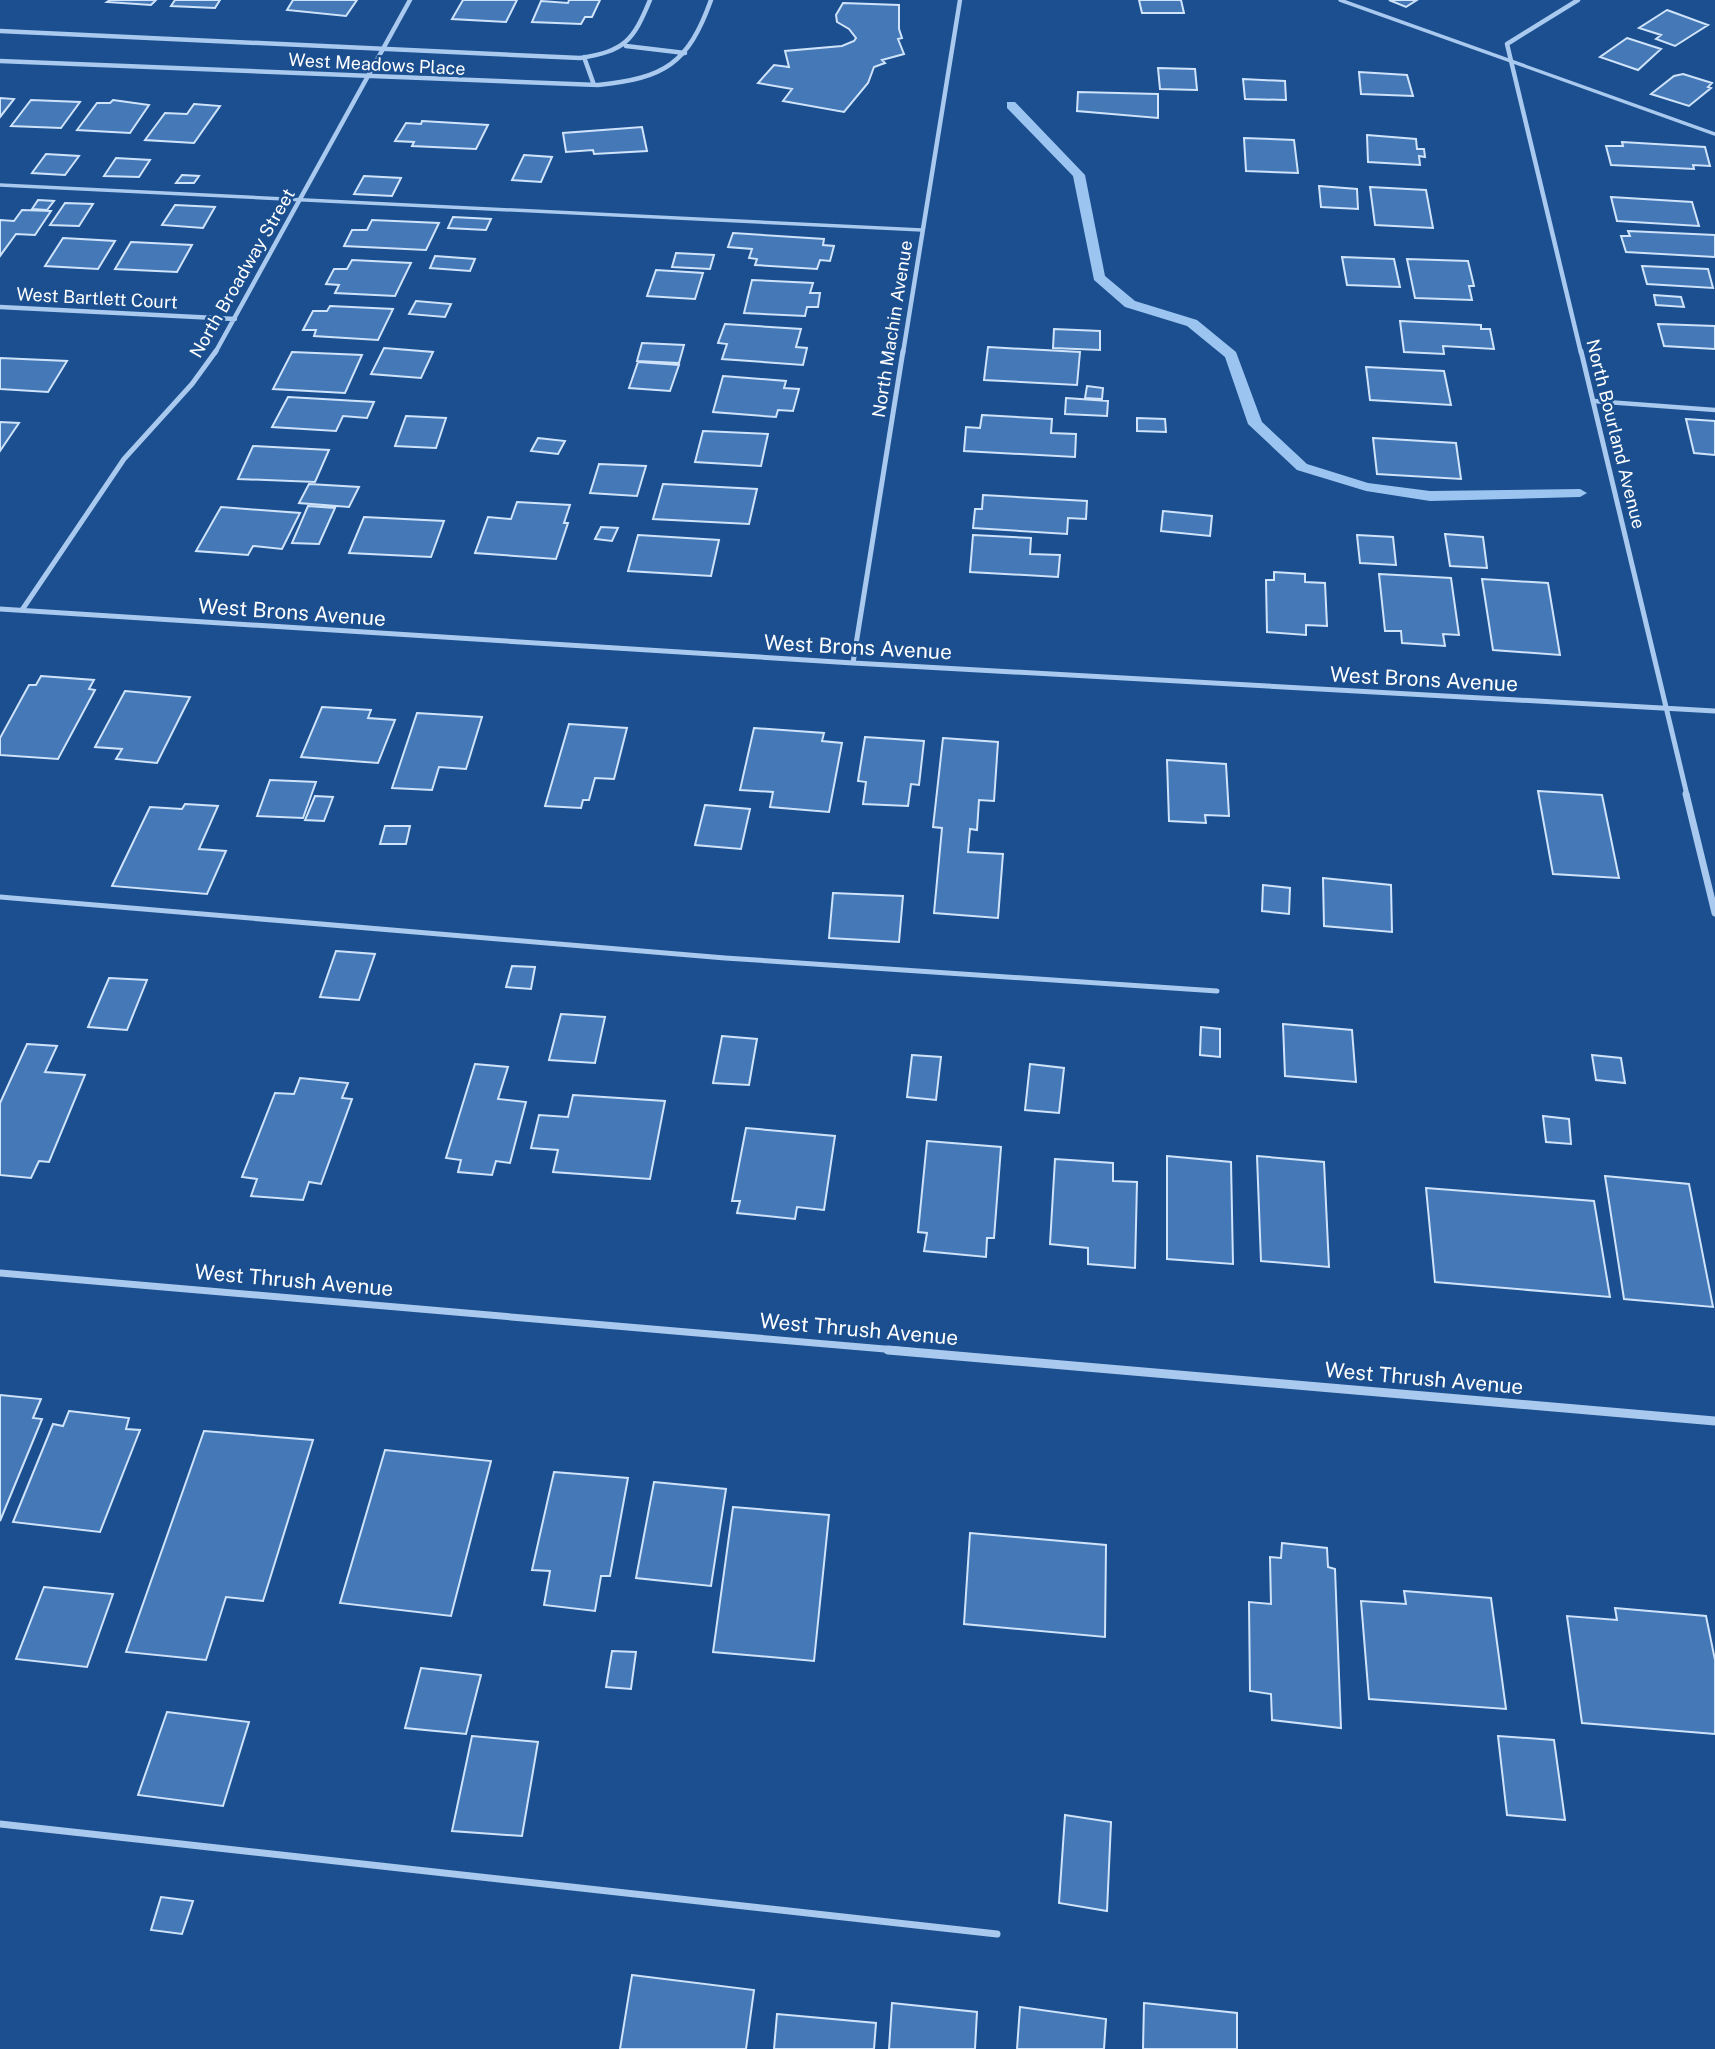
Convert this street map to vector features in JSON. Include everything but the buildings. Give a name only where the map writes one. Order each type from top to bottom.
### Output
[{"type":"street","name":"North Broadway Street","points":[[22,610],[124,459],[192,384],[235,319],[410,0]]},
{"type":"street","points":[[625,46],[636,34],[650,0]]},
{"type":"street","name":"West Meadows Place","points":[[0,61],[594,85],[644,76],[664,68],[685,53],[700,31],[711,0]]},
{"type":"street","name":"North Machin Avenue","points":[[853,663],[960,0]]},
{"type":"street","points":[[1511,60],[1507,44],[1578,0]]},
{"type":"street","name":"West Meadows Place","points":[[0,31],[584,57],[613,52],[625,46]]},
{"type":"street","points":[[625,46],[685,53]]},
{"type":"street","points":[[584,57],[594,85]]},
{"type":"street","name":"North Bourland Avenue","points":[[1511,60],[1715,913]]},
{"type":"street","name":"West Bartlett Court","points":[[0,307],[235,319]]},
{"type":"street","name":"West Brons Avenue","points":[[0,609],[853,663],[1715,711]]},
{"type":"street","name":"West Thrush Avenue","points":[[0,1273],[1715,1421]]},
{"type":"lane","points":[[1340,0],[1715,134]]},
{"type":"lane","points":[[0,185],[922,230]]},
{"type":"lane","points":[[1593,401],[1715,410]]},
{"type":"lane","points":[[0,897],[725,958],[1217,990]]},
{"type":"lane","points":[[0,1824],[997,1934]]},
{"type":"waterway","points":[[1011,105],[1079,175],[1099,277],[1130,304],[1192,323],[1231,355],[1255,424],[1302,467],[1366,487],[1430,496],[1580,493]]}]
